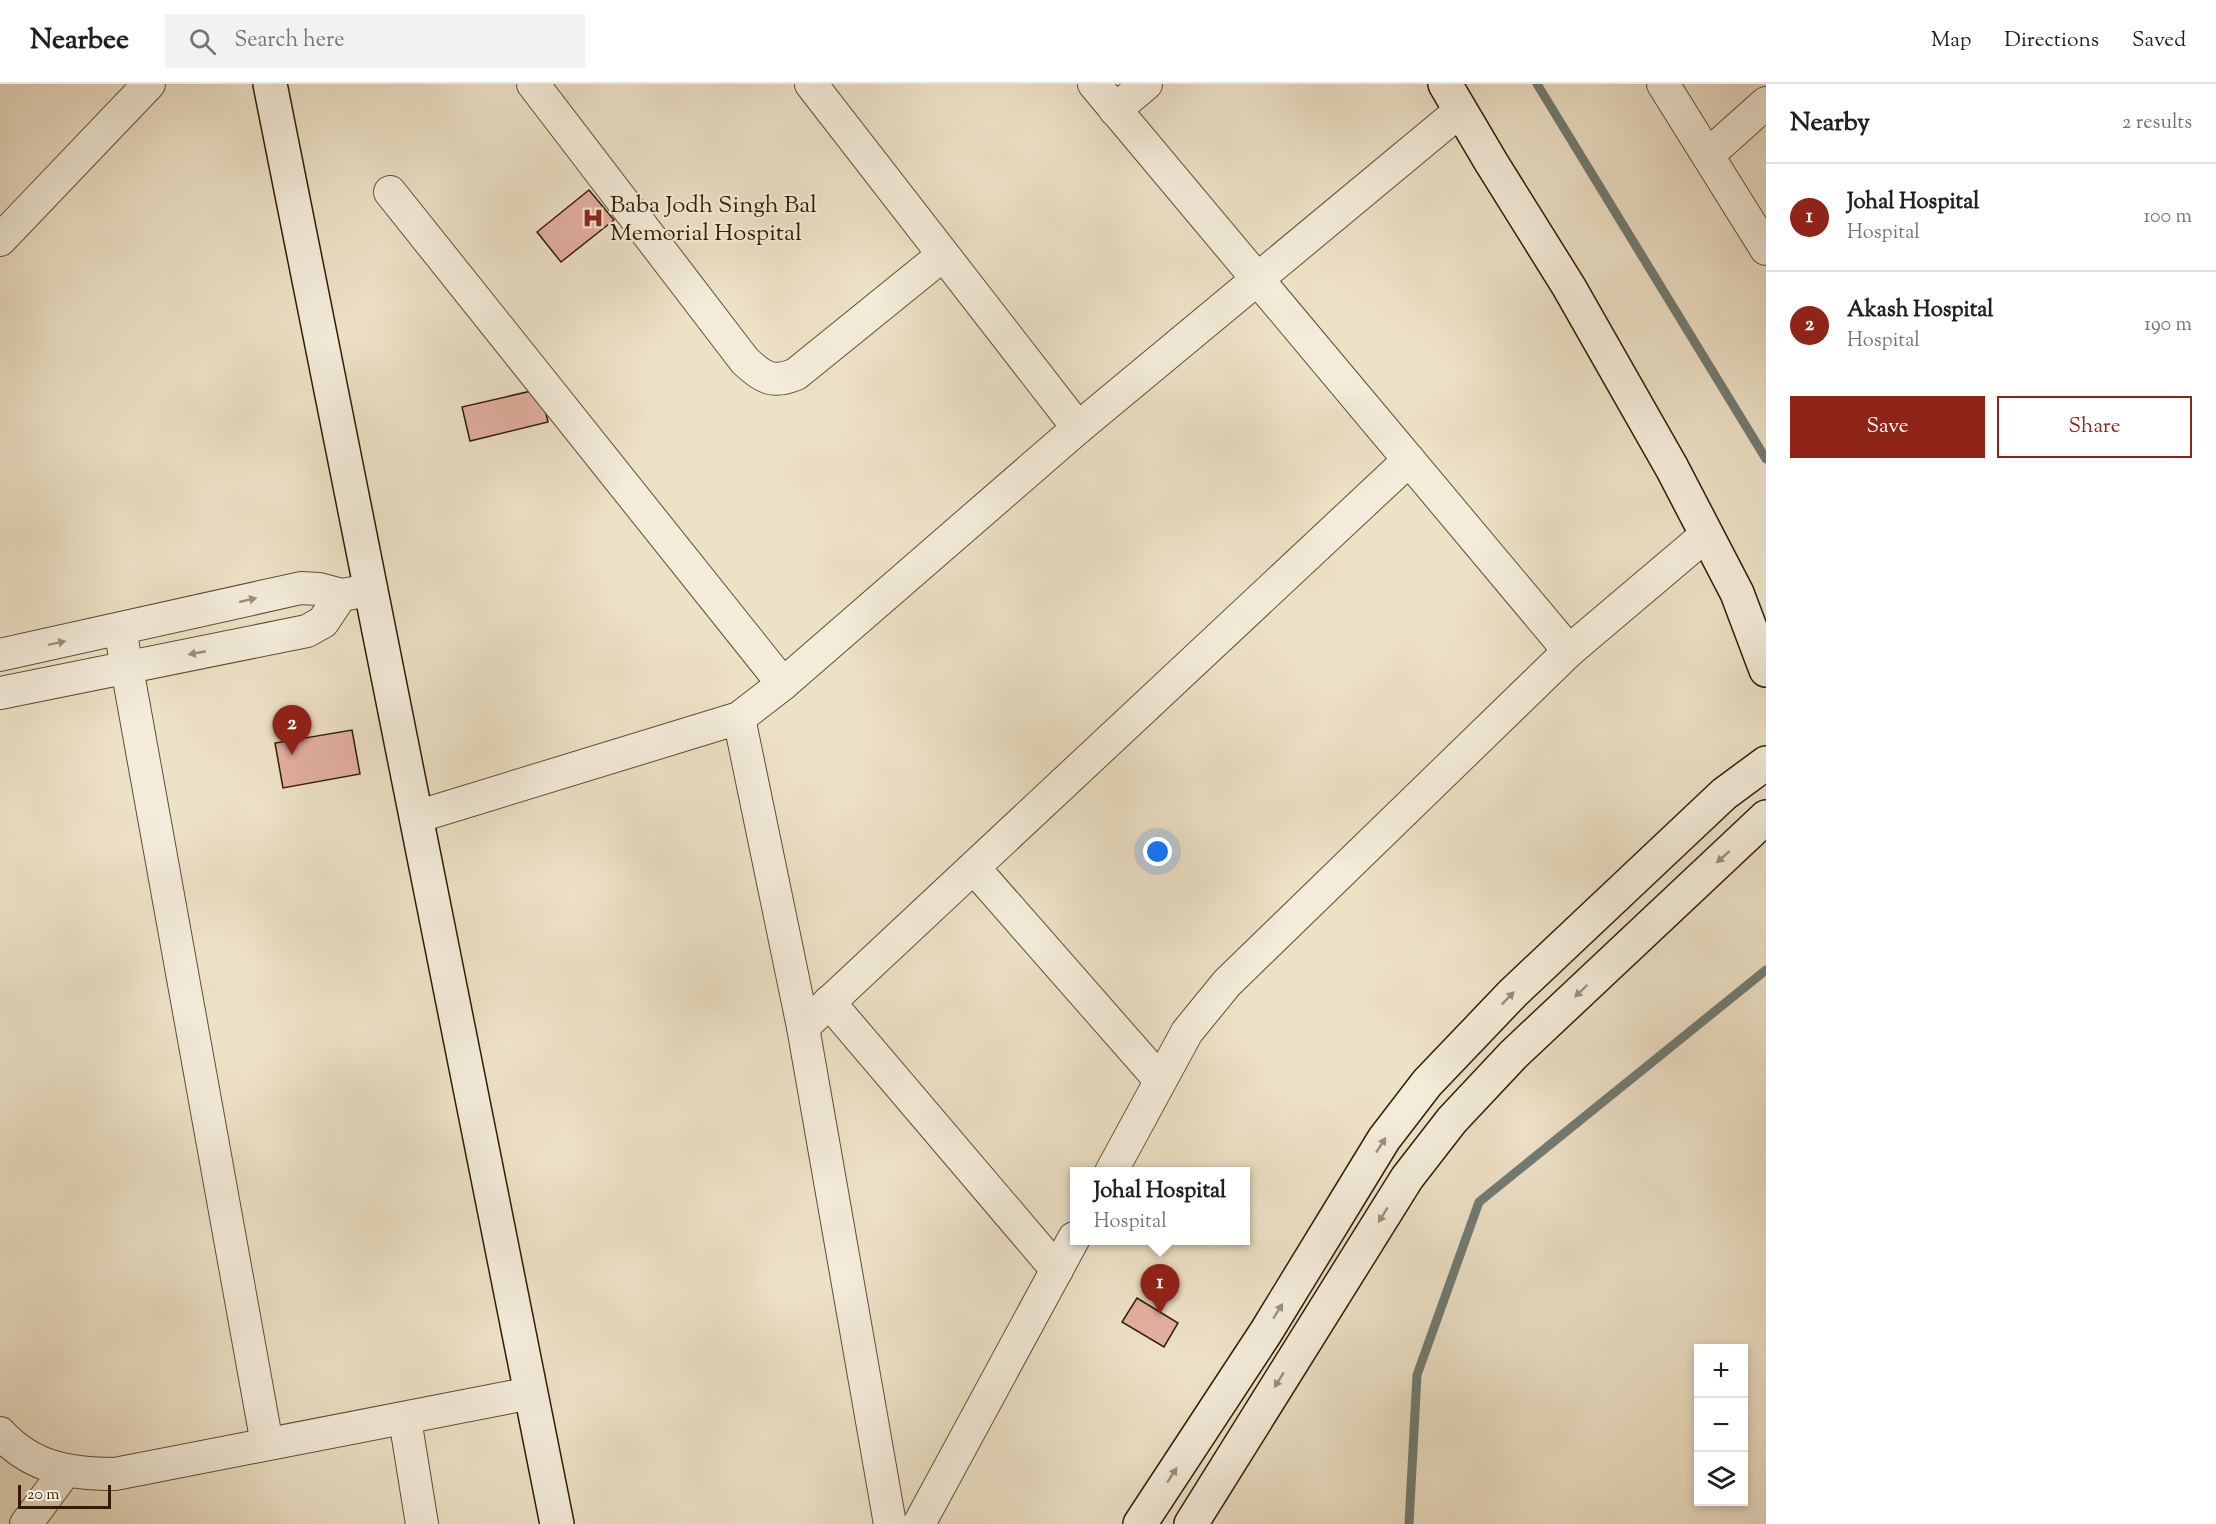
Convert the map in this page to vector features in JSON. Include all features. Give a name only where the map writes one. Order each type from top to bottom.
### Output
[{"type":"street","points":[[0,240],[148,84]]},
{"type":"street","points":[[270,84],[356,592],[416,817],[557,1524]]},
{"type":"street","points":[[533,84],[745,361],[757,372],[770,379],[783,380],[796,374],[943,255]]},
{"type":"street","points":[[811,84],[1078,428]]},
{"type":"street","points":[[1094,84],[1569,651]]},
{"type":"street","points":[[1115,110],[1146,84]]},
{"type":"street","points":[[1663,84],[1766,249]]},
{"type":"street","points":[[416,817],[739,718],[783,684],[1078,428],[1257,278],[1453,97],[1569,287],[1666,458],[1737,593],[1766,670]]},
{"type":"street","points":[[1708,155],[1766,103]]},
{"type":"street","points":[[390,192],[783,684]]},
{"type":"street","points":[[803,1027],[1409,460]]},
{"type":"street","points":[[1114,1167],[1187,1032],[1227,982],[1569,651],[1707,535]]},
{"type":"street","points":[[0,655],[301,588],[356,592]]},
{"type":"street","points":[[0,693],[307,631],[323,622],[356,592]]},
{"type":"street","points":[[120,629],[267,1444]]},
{"type":"street","points":[[739,718],[803,1027],[890,1524]]},
{"type":"street","points":[[1140,1524],[1266,1332],[1384,1139],[1427,1083],[1521,985],[1724,794],[1766,763]]},
{"type":"street","points":[[1191,1524],[1407,1178],[1452,1120],[1513,1055],[1766,818]]},
{"type":"street","points":[[974,868],[1160,1080]]},
{"type":"street","points":[[829,1002],[1057,1270]]},
{"type":"street","points":[[920,1524],[1070,1245]]},
{"type":"street","points":[[0,1433],[14,1448],[50,1467],[81,1474],[115,1474],[531,1393]]},
{"type":"street","points":[[405,1419],[422,1524]]},
{"type":"street","points":[[26,1524],[66,1470]]},
{"type":"building","points":[[589,190],[614,220],[561,262],[537,232]]},
{"type":"building","points":[[540,389],[548,422],[470,441],[462,407]]},
{"type":"building","points":[[352,730],[360,774],[283,788],[275,743]]},
{"type":"building","points":[[1137,1298],[1178,1323],[1164,1347],[1122,1322]]},
{"type":"waterway","points":[[1537,84],[1766,459]]},
{"type":"waterway","points":[[1409,1524],[1417,1375],[1479,1202],[1766,970]]},
{"type":"place","name":"Baba Jodh Singh Bal Memorial Hospital","points":[[593,218]]},
{"type":"place","name":"Akash Hospital","points":[[292,755]]},
{"type":"place","name":"Johal Hospital","points":[[1160,1314]]}]
